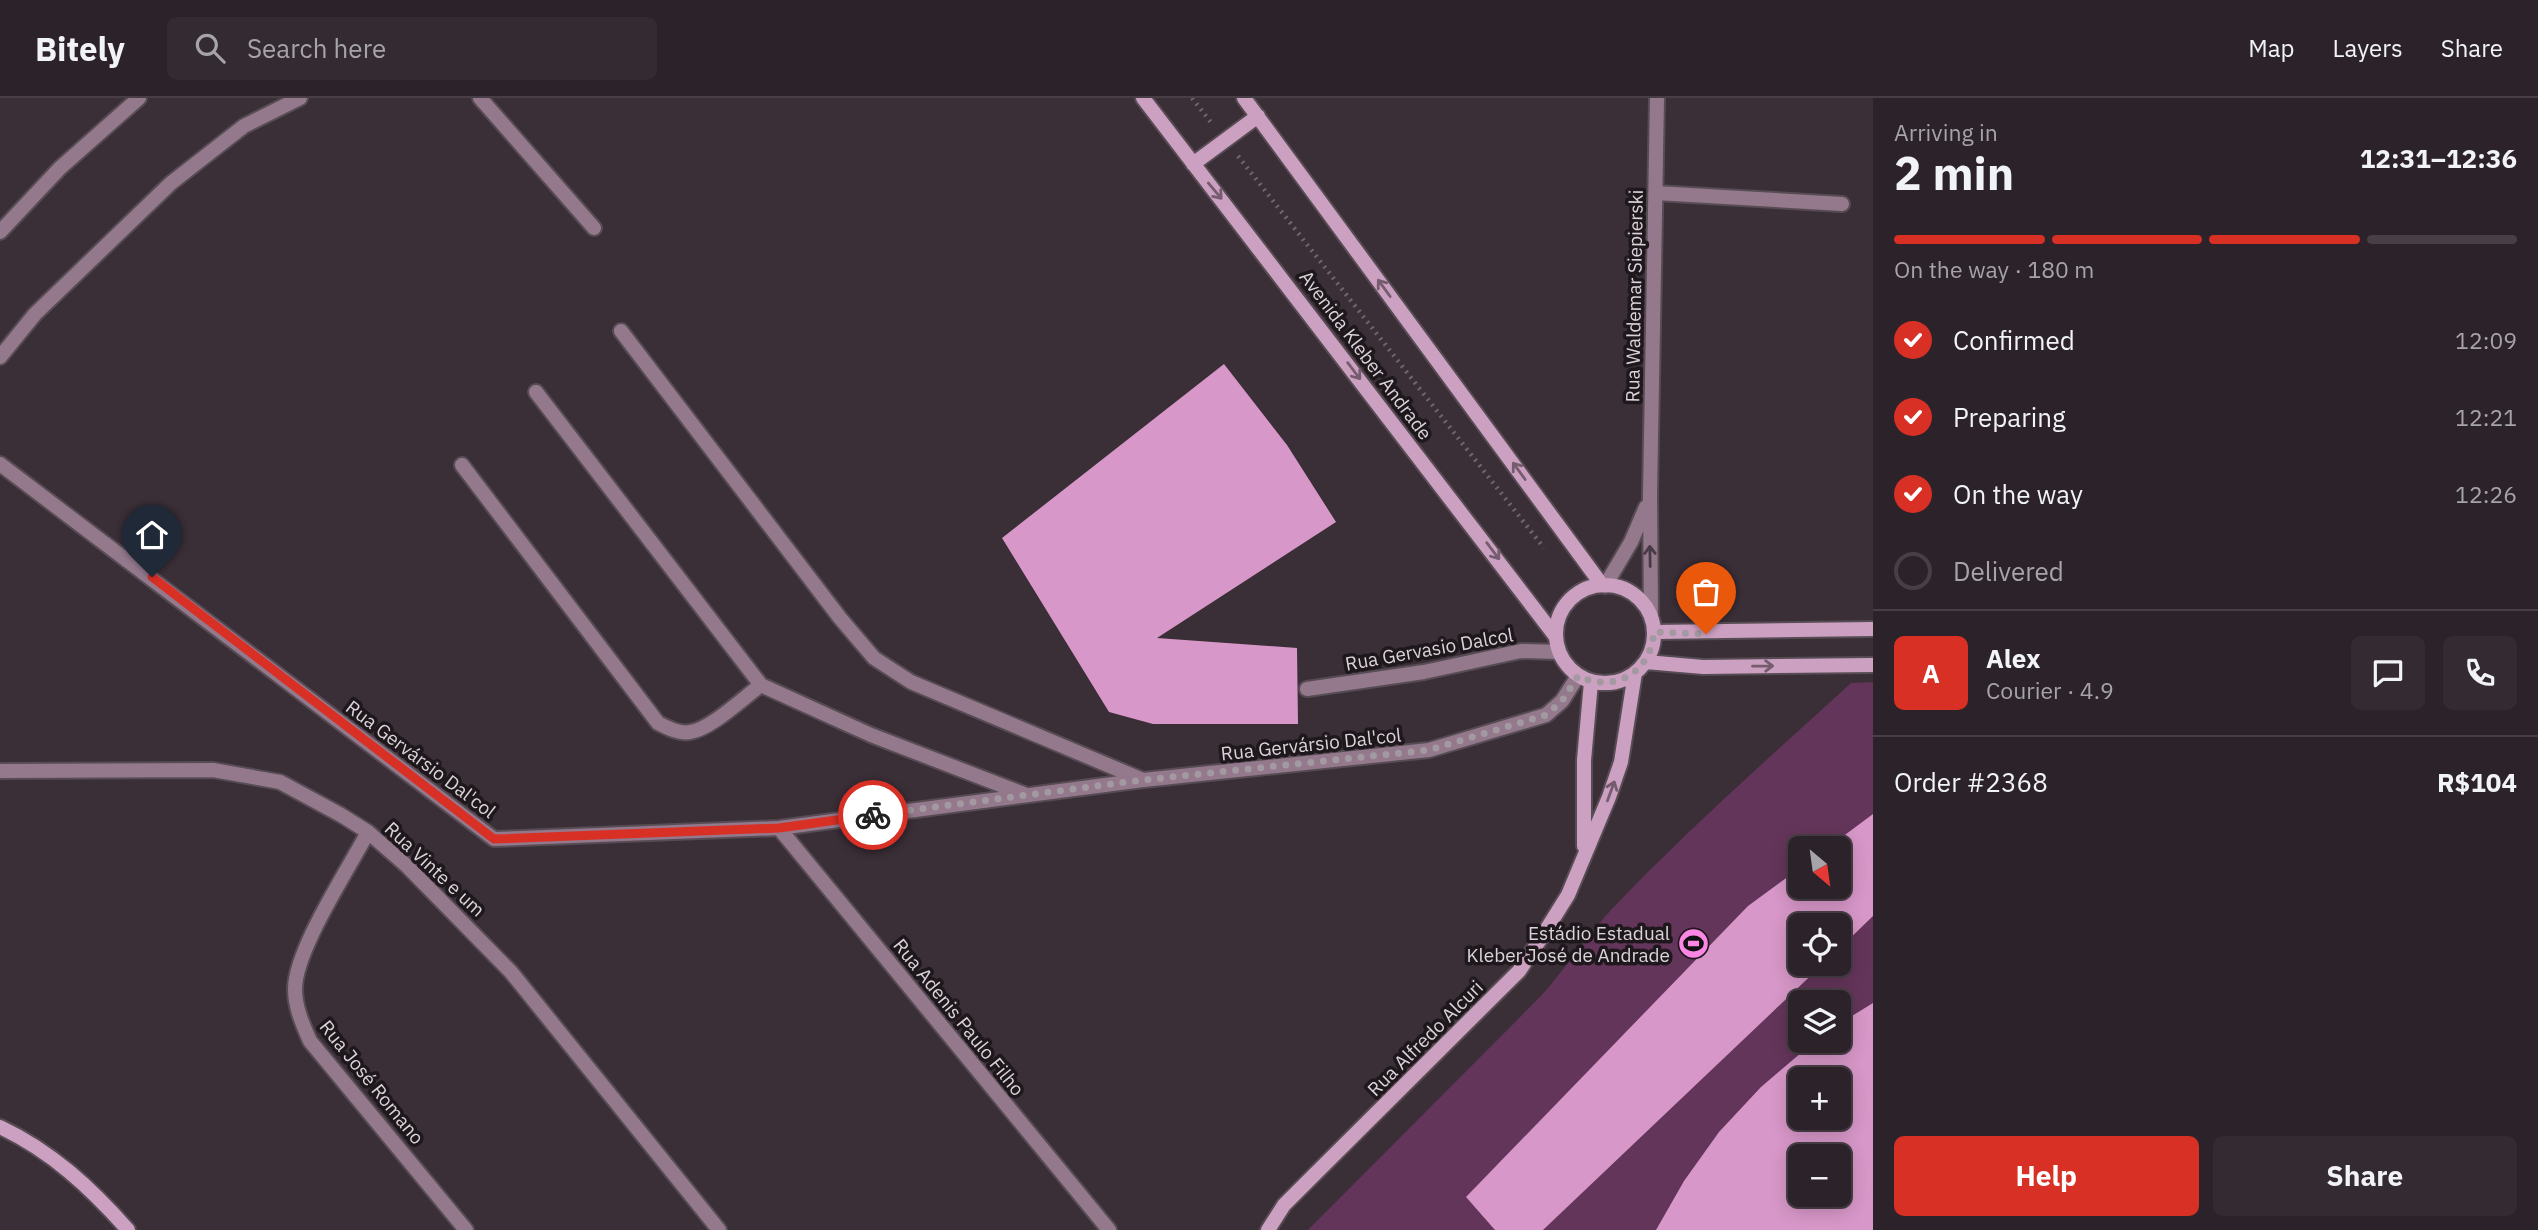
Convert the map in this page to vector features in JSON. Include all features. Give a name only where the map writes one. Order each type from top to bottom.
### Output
[{"type":"street","points":[[0,232],[60,168],[139,98]]},
{"type":"street","points":[[0,357],[35,314],[171,183],[244,126],[300,98]]},
{"type":"street","points":[[480,98],[594,228]]},
{"type":"street","name":"Avenida Kleber Andrade","points":[[1143,98],[1418,453],[1557,645]]},
{"type":"street","points":[[1244,98],[1604,585]]},
{"type":"street","name":"Rua Waldemar Siepierski","points":[[1651,617],[1650,495],[1657,98]]},
{"type":"street","points":[[1193,164],[1258,116]]},
{"type":"street","points":[[1656,193],[1843,204]]},
{"type":"street","points":[[621,331],[840,618],[874,658],[911,682],[1143,780]]},
{"type":"street","points":[[462,466],[658,723],[673,731],[690,732],[707,725],[761,685],[536,391]]},
{"type":"street","name":"Rua Gervársio Dal'col","points":[[0,464],[494,839],[779,828],[1024,794],[1429,750],[1546,715],[1585,679]]},
{"type":"street","name":"Rua Waldemar Siepierski","points":[[1604,585],[1631,542],[1650,495]]},
{"type":"street","points":[[1604,585],[1633,594],[1651,617],[1653,648],[1646,662],[1622,681],[1585,679],[1566,666],[1557,645],[1558,622],[1569,603],[1587,589],[1604,585]]},
{"type":"street","points":[[1654,632],[1873,629]]},
{"type":"street","name":"Rua Gervasio Dalcol","points":[[1307,689],[1424,672],[1557,645]]},
{"type":"street","points":[[1646,662],[1703,667],[1873,665]]},
{"type":"street","name":"Rua Alfredo Alcuri","points":[[1268,1230],[1299,1190],[1519,971],[1568,895],[1621,762],[1635,673]]},
{"type":"street","name":"Rua Alfredo Alcuri","points":[[1584,854],[1585,679]]},
{"type":"street","name":"Rua Gervársio Dal'col","points":[[761,685],[871,736],[1024,794]]},
{"type":"street","name":"Rua Vinte e um","points":[[0,771],[212,770],[280,782],[368,832],[455,912],[511,972],[719,1230]]},
{"type":"street","name":"Rua Adenis Paulo Filho","points":[[779,828],[1109,1230]]},
{"type":"street","name":"Rua José Romano","points":[[368,832],[299,963],[295,990],[299,1017],[310,1041],[466,1230]]},
{"type":"street","points":[[0,1127],[31,1141],[94,1192],[128,1230]]},
{"type":"path","points":[[1192,98],[1544,548]]},
{"type":"shaded area","name":"Estádio Estadual Kleber José de Andrade","points":[[1873,682],[1873,1230],[1308,1230],[1541,996],[1602,920],[1729,794],[1851,683]]},
{"type":"building","points":[[1224,364],[1287,445],[1336,522],[1157,638],[1297,648],[1298,724],[1153,724],[1109,712],[1002,538]]},
{"type":"building","points":[[1873,814],[1873,916],[1851,937],[1851,913],[1788,913],[1788,976],[1810,976],[1796,990],[1788,990],[1788,997],[1543,1230],[1495,1230],[1466,1197],[1748,906],[1788,877],[1788,900],[1852,900],[1852,836],[1843,836]]},
{"type":"building","points":[[1873,1003],[1873,1230],[1656,1230],[1684,1181],[1719,1132],[1761,1087],[1801,1053],[1851,1053],[1851,1017]]},
{"type":"way so far","points":[[873,815],[1143,780],[1429,750],[1526,724],[1546,715],[1562,701],[1578,676],[1591,682],[1622,681],[1646,662],[1653,648],[1654,632],[1706,634]]},
{"type":"place","name":"Estádio Estadual Kleber José de Andrade","points":[[1693,944]]},
{"type":"route","points":[[152,577],[494,839],[779,828],[873,815]]}]
